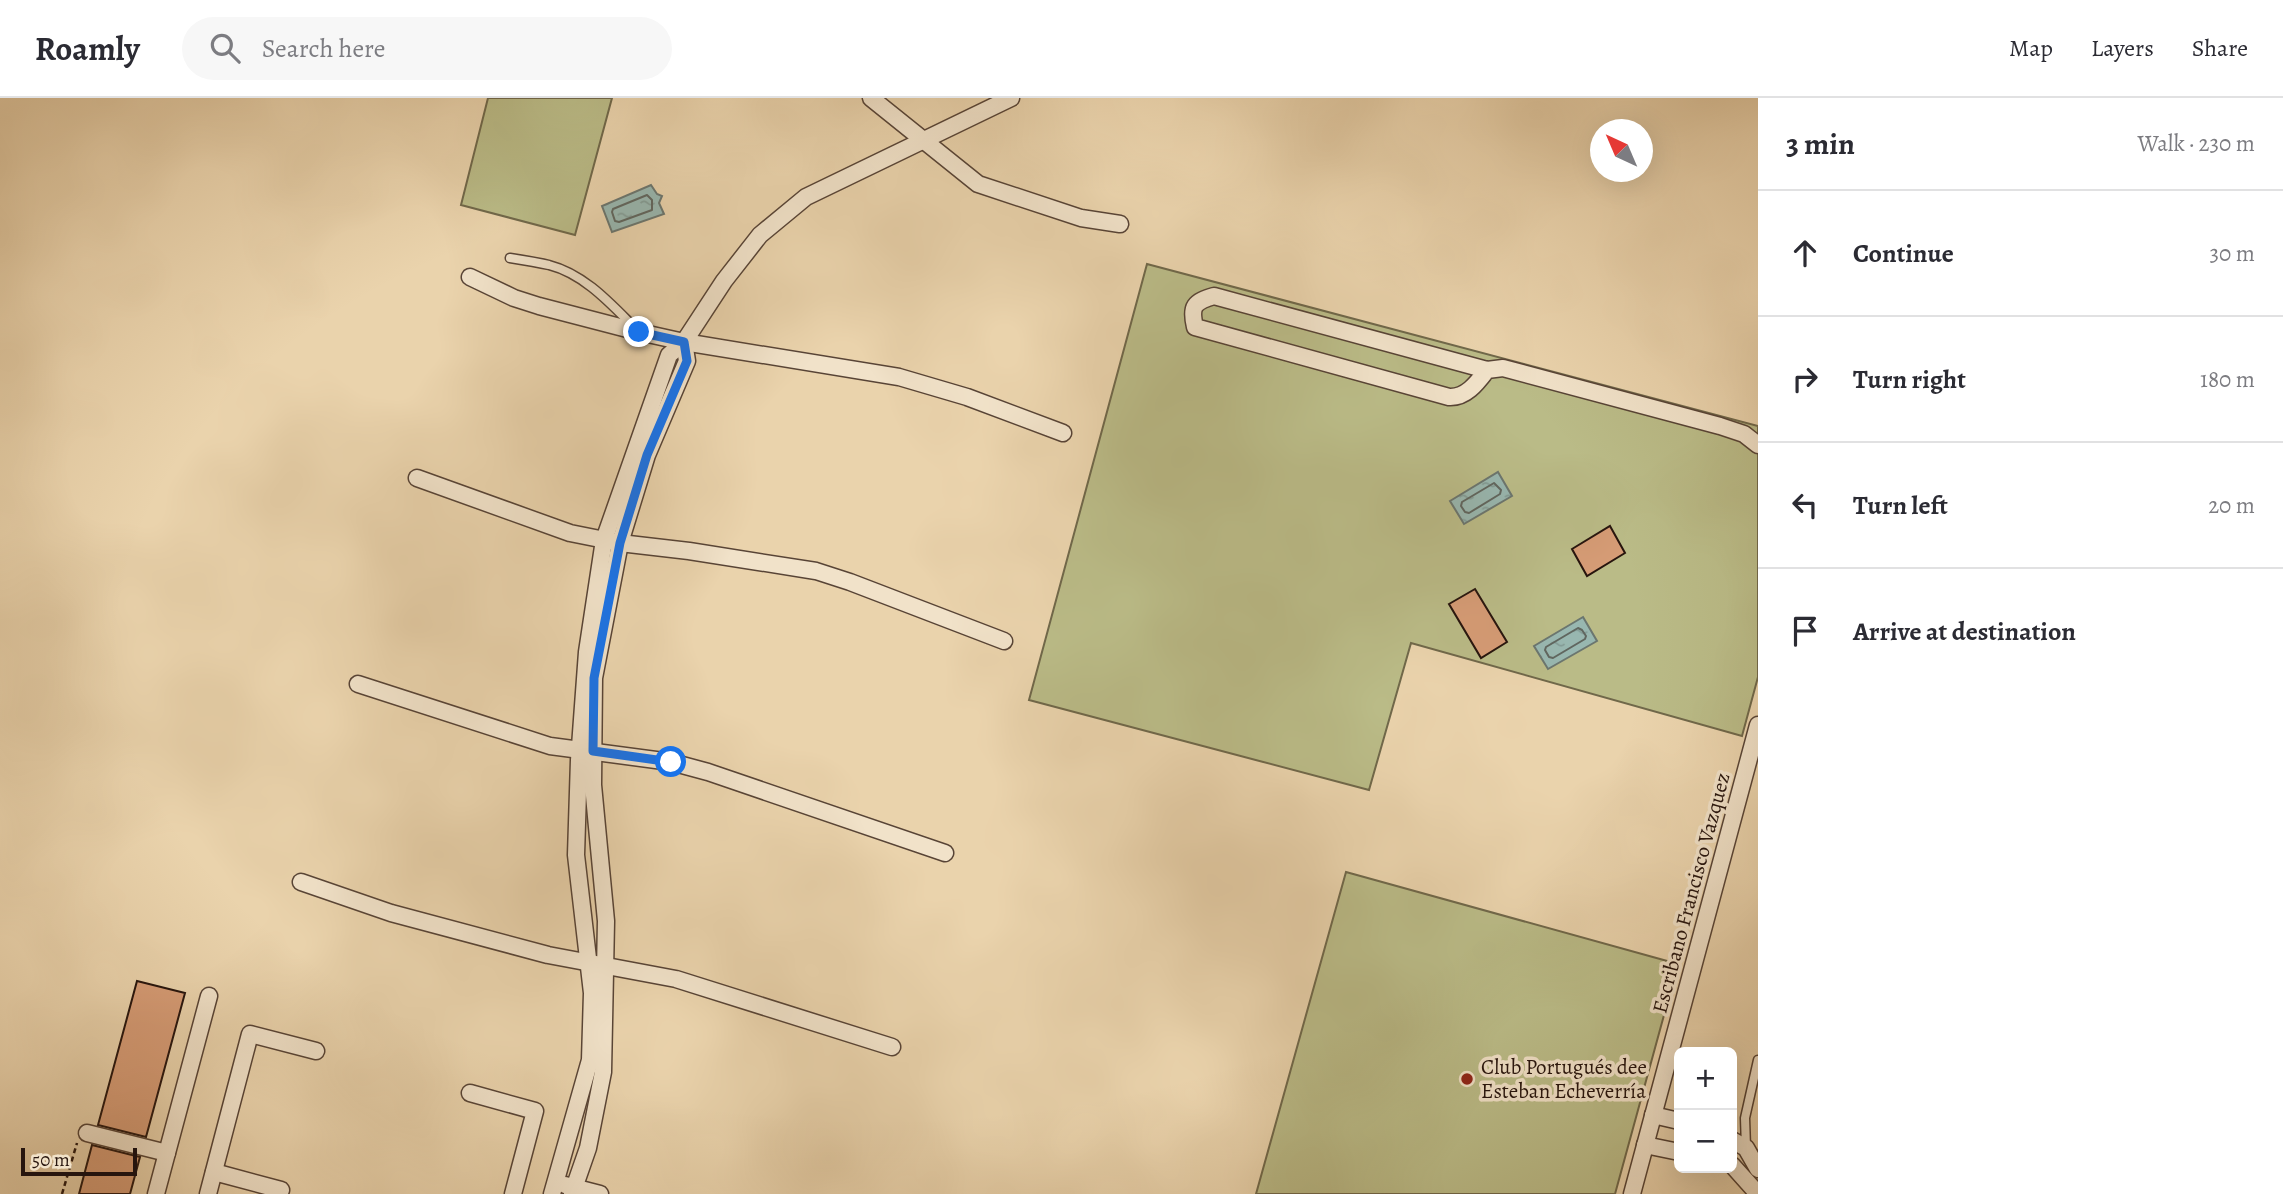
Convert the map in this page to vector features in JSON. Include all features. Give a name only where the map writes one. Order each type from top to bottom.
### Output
[{"type":"street","points":[[871,98],[978,184],[1081,218],[1120,224]]},
{"type":"street","points":[[600,1194],[554,1189],[590,1060],[592,993],[576,855],[587,751],[587,652],[612,541],[669,355],[684,342],[724,281],[760,235],[806,197],[1011,98]]},
{"type":"street","points":[[470,277],[514,298],[639,332],[684,342],[899,377],[967,397],[1063,433]]},
{"type":"street","points":[[1487,370],[1474,386],[1458,397],[1449,397],[1195,327],[1192,314],[1200,300],[1214,296],[1487,370],[1503,369],[1720,426],[1744,434],[1758,445]]},
{"type":"street","points":[[416,478],[570,533],[816,571],[1004,641]]},
{"type":"street","points":[[358,684],[550,746],[671,762],[708,772],[945,853]]},
{"type":"street","name":"Escribano Francisco Vazquez","points":[[1632,1194],[1758,725]]},
{"type":"street","points":[[572,1191],[588,1148],[603,1072],[606,921],[593,785],[587,751]]},
{"type":"street","points":[[301,882],[391,913],[548,955],[676,979],[892,1048]]},
{"type":"street","points":[[156,1194],[209,996]]},
{"type":"street","points":[[208,1194],[250,1034],[316,1051]]},
{"type":"street","points":[[470,1093],[535,1111],[513,1194]]},
{"type":"street","points":[[1653,1115],[1674,1120]]},
{"type":"street","points":[[83,1134],[167,1153]]},
{"type":"street","points":[[1739,1144],[1758,1169]]},
{"type":"street","points":[[1645,1145],[1674,1151]]},
{"type":"street","points":[[1737,1171],[1758,1194]]},
{"type":"street","points":[[214,1172],[281,1190]]},
{"type":"lane","points":[[510,258],[551,265],[575,276],[603,296],[639,332]]},
{"type":"lane","points":[[1739,1144],[1758,1060]]},
{"type":"path","points":[[62,1194],[83,1134]]},
{"type":"green space","points":[[488,98],[612,98],[575,235],[461,205]]},
{"type":"green space","points":[[1147,264],[1758,426],[1758,677],[1742,736],[1411,643],[1369,790],[1029,700]]},
{"type":"green space","name":"Club Portugués dee Esteban Echeverría","points":[[1346,872],[1678,964],[1615,1194],[1256,1194]]},
{"type":"water","points":[[651,185],[657,194],[662,196],[659,203],[664,214],[612,232],[602,206]]},
{"type":"water","points":[[1498,472],[1512,496],[1464,524],[1450,501]]},
{"type":"water","points":[[1583,617],[1597,641],[1548,669],[1534,646]]},
{"type":"building","points":[[1610,526],[1625,553],[1587,576],[1572,549]]},
{"type":"building","points":[[1475,589],[1507,642],[1481,658],[1449,604]]},
{"type":"building","points":[[137,981],[185,993],[146,1137],[98,1125]]},
{"type":"building","points":[[92,1145],[140,1157],[130,1194],[79,1194]]},
{"type":"place","name":"Club Portugués dee Esteban Echeverría","points":[[1467,1079]]},
{"type":"route","points":[[639,332],[684,342],[687,361],[647,455],[620,543],[594,678],[593,751],[671,762]]}]
